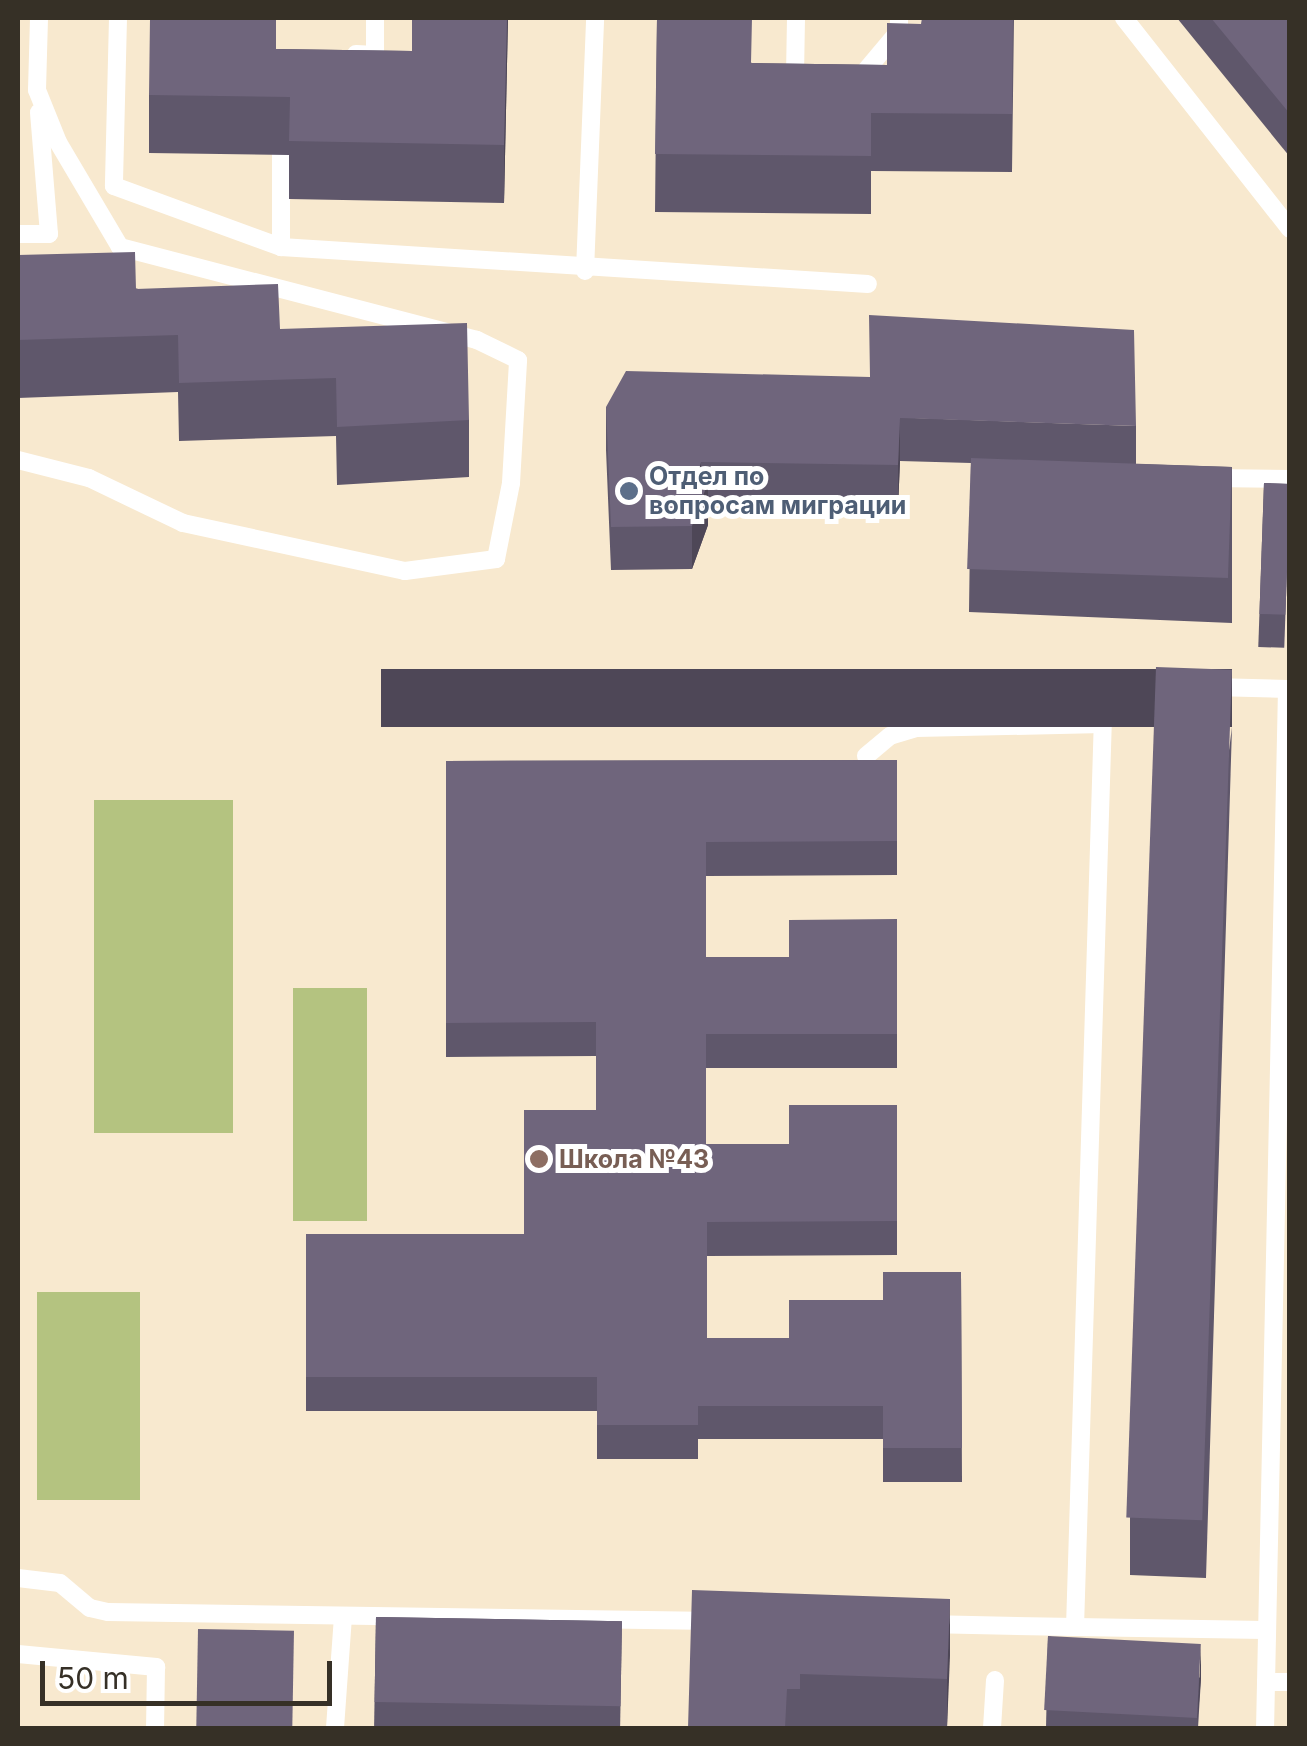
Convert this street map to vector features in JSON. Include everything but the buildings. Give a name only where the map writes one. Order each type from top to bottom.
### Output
[{"type":"lane","points":[[18,234],[49,234],[37,90],[40,18]]},
{"type":"lane","points":[[118,18],[114,186],[281,246],[585,270],[868,284]]},
{"type":"lane","points":[[337,52],[375,54],[375,18]]},
{"type":"lane","points":[[585,270],[596,18]]},
{"type":"lane","points":[[796,18],[794,76],[860,81],[899,31],[899,18]]},
{"type":"lane","points":[[1124,18],[1290,229]]},
{"type":"lane","points":[[18,460],[89,478],[182,524],[404,572],[496,559],[511,482],[518,360],[477,340],[120,247],[58,142],[37,90]]},
{"type":"lane","points":[[281,108],[281,246]]},
{"type":"lane","points":[[1191,478],[1290,479]]},
{"type":"lane","points":[[1076,1626],[1104,684],[1288,690],[1265,1728]]},
{"type":"lane","points":[[866,756],[890,736],[916,728],[1103,724]]},
{"type":"lane","points":[[18,1578],[60,1583],[90,1608],[108,1612],[738,1622]]},
{"type":"lane","points":[[335,1728],[343,1616]]},
{"type":"lane","points":[[897,1624],[1265,1630]]},
{"type":"lane","points":[[18,1654],[156,1667],[155,1728]]},
{"type":"lane","points":[[992,1728],[995,1680]]},
{"type":"lane","points":[[1266,1682],[1290,1682]]},
{"type":"green space","points":[[94,800],[233,800],[233,1133],[94,1133]]},
{"type":"green space","points":[[293,988],[367,988],[367,1221],[293,1221]]},
{"type":"green space","points":[[37,1292],[140,1292],[140,1500],[37,1500]]},
{"type":"place","name":"Отдел по вопросам миграции","points":[[629,491]]},
{"type":"place","name":"Школа №43","points":[[539,1159]]}]
